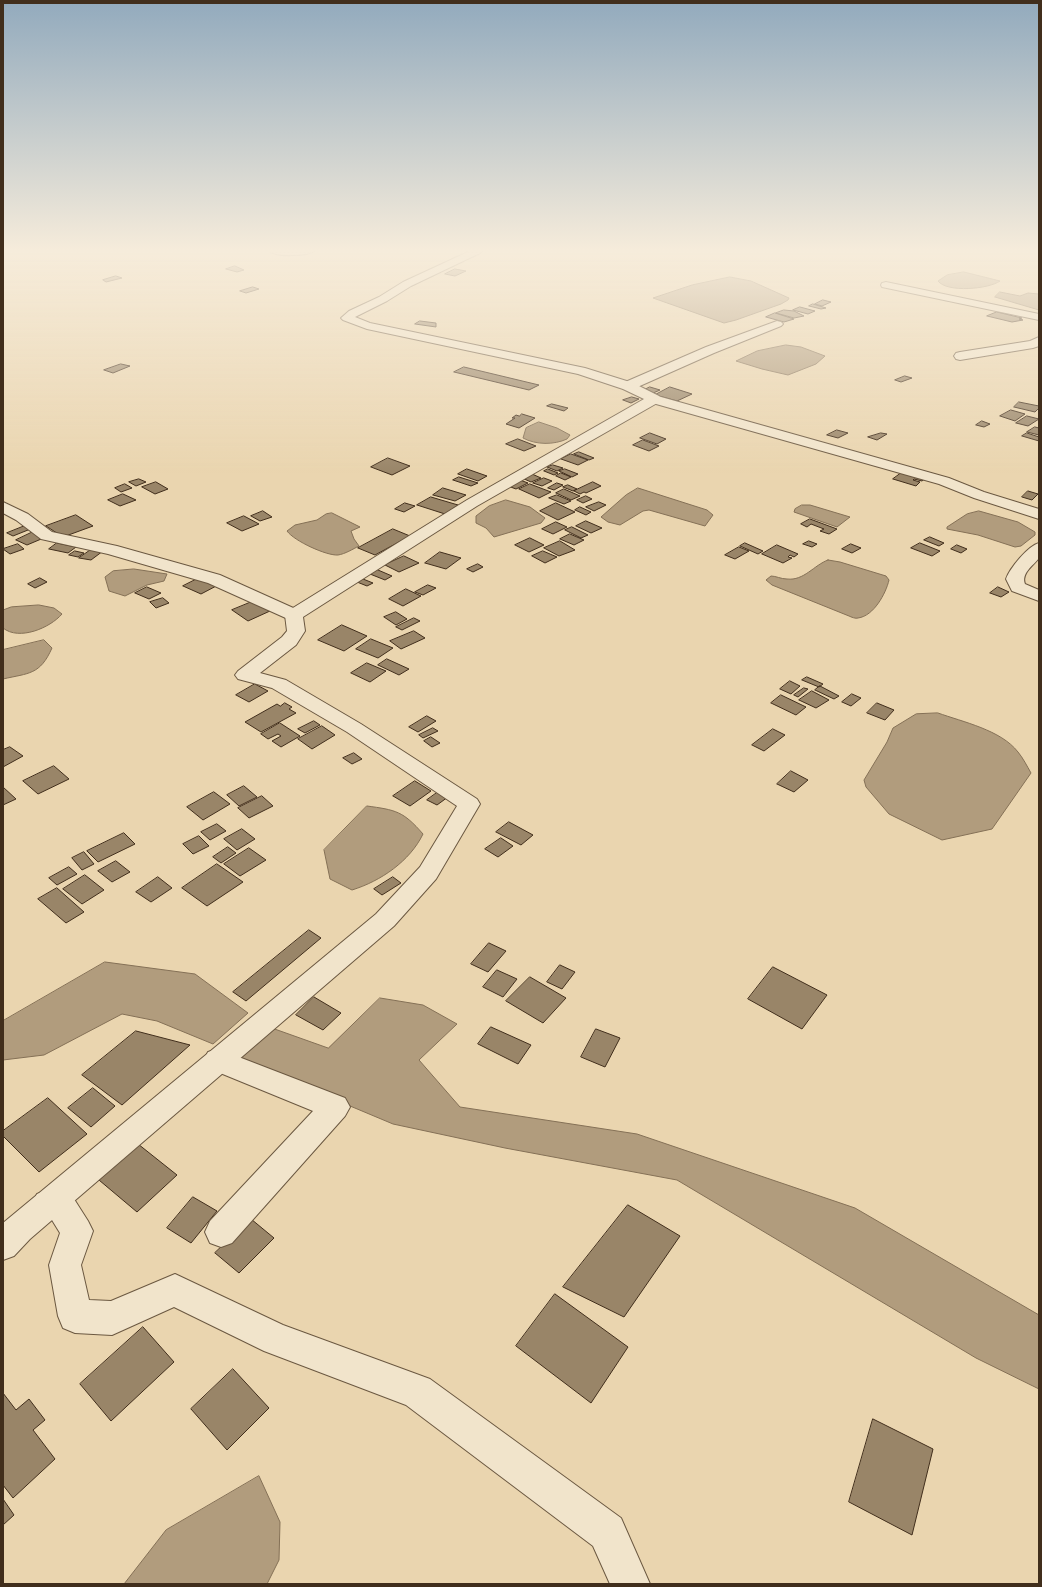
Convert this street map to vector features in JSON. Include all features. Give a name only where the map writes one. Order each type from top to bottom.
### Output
[{"type":"street","points":[[366,325],[581,371],[628,386],[654,399],[944,481],[979,495],[1039,514]]},
{"type":"street","points":[[628,386],[710,350],[774,325]]},
{"type":"street","points":[[960,356],[1033,344],[1039,341]]},
{"type":"street","points":[[294,615],[472,503],[654,399]]},
{"type":"street","points":[[3,507],[22,517],[47,536],[111,550],[214,578],[294,615]]},
{"type":"street","points":[[1039,548],[1017,573],[1015,579],[1018,587],[1039,596]]},
{"type":"street","points":[[3,1245],[48,1204],[384,920],[428,872],[469,804],[354,728],[279,684],[245,675],[289,641],[296,631],[294,615]]},
{"type":"street","points":[[218,1060],[335,1107],[222,1232]]},
{"type":"street","points":[[48,1204],[63,1209],[77,1231],[65,1265],[75,1316],[112,1318],[175,1290],[276,1339],[418,1392],[607,1532],[630,1584]]},
{"type":"shaded area","points":[[786,345],[801,347],[825,356],[816,364],[788,375],[736,361],[757,351]]},
{"type":"shaded area","points":[[539,422],[557,428],[570,435],[567,439],[551,443],[539,443],[523,438],[526,428]]},
{"type":"shaded area","points":[[638,488],[707,510],[713,515],[705,526],[649,510],[643,511],[620,525],[608,522],[601,517],[626,495]]},
{"type":"shaded area","points":[[506,500],[530,507],[545,518],[541,523],[494,537],[486,528],[476,523],[476,516],[489,506]]},
{"type":"shaded area","points":[[802,505],[810,505],[850,517],[837,527],[794,512],[795,509]]},
{"type":"shaded area","points":[[979,511],[1018,522],[1035,532],[1035,535],[1021,546],[1015,547],[978,535],[947,529],[947,527],[967,514]]},
{"type":"shaded area","points":[[332,513],[360,527],[351,531],[359,546],[343,554],[333,555],[303,543],[287,531],[295,525],[317,520],[326,514]]},
{"type":"shaded area","points":[[828,560],[840,562],[886,576],[889,580],[885,591],[874,609],[864,616],[857,618],[852,617],[772,585],[766,580],[771,576],[783,579],[799,578]]},
{"type":"shaded area","points":[[134,569],[167,574],[164,581],[147,585],[125,596],[109,591],[105,577],[113,571]]},
{"type":"shaded area","points":[[39,605],[54,608],[62,614],[50,624],[26,633],[10,632],[3,628],[3,610],[11,607]]},
{"type":"shaded area","points":[[44,640],[52,648],[48,657],[38,668],[27,674],[3,679],[3,650]]},
{"type":"shaded area","points":[[938,713],[970,723],[1002,738],[1011,744],[1018,752],[1031,773],[992,829],[942,840],[889,814],[866,787],[864,780],[887,742],[893,728],[916,714]]},
{"type":"shaded area","points":[[367,806],[385,809],[404,816],[410,820],[423,834],[410,853],[394,869],[374,881],[352,890],[330,879],[324,850]]},
{"type":"shaded area","points":[[105,962],[195,974],[248,1013],[213,1044],[157,1021],[122,1014],[44,1055],[3,1060],[3,1021]]},
{"type":"shaded area","points":[[380,998],[423,1005],[457,1024],[419,1060],[460,1107],[637,1134],[855,1208],[1039,1315],[1039,1389],[976,1358],[677,1180],[505,1148],[393,1124],[238,1059],[269,1027],[328,1048]]},
{"type":"shaded area","points":[[259,1476],[280,1522],[279,1560],[267,1584],[124,1584],[166,1530]]},
{"type":"building","points":[[422,325],[436,325],[436,327]]},
{"type":"building","points":[[121,364],[130,366],[113,373],[104,370]]},
{"type":"building","points":[[464,367],[539,385],[529,390],[454,372]]},
{"type":"building","points":[[905,376],[912,378],[901,382],[895,380]]},
{"type":"building","points":[[650,387],[660,390],[651,394],[642,391]]},
{"type":"building","points":[[670,387],[692,394],[677,401],[655,395]]},
{"type":"building","points":[[632,397],[639,399],[631,403],[623,400]]},
{"type":"building","points":[[1019,402],[1039,406],[1039,408],[1035,412],[1014,407]]},
{"type":"building","points":[[552,404],[568,408],[564,411],[547,406]]},
{"type":"building","points":[[1011,410],[1025,414],[1015,421],[1000,416]]},
{"type":"building","points":[[522,414],[535,418],[519,428],[506,424],[515,418],[512,418],[516,415],[519,416]]},
{"type":"building","points":[[1027,416],[1039,419],[1028,426],[1016,423]]},
{"type":"building","points":[[982,421],[990,424],[984,427],[976,425]]},
{"type":"building","points":[[1035,427],[1039,428],[1039,435],[1027,432]]},
{"type":"building","points":[[837,430],[848,433],[838,438],[827,435]]},
{"type":"building","points":[[650,433],[666,439],[657,444],[640,438]]},
{"type":"building","points":[[881,433],[887,434],[877,440],[868,437]]},
{"type":"building","points":[[1027,433],[1039,437],[1039,441],[1022,436]]},
{"type":"building","points":[[518,439],[536,446],[524,451],[506,444]]},
{"type":"building","points":[[643,440],[659,446],[649,451],[633,445]]},
{"type":"building","points":[[579,452],[594,458],[589,460],[574,454]]},
{"type":"building","points":[[571,454],[588,460],[578,465],[561,459]]},
{"type":"building","points":[[388,458],[410,466],[392,475],[371,467]]},
{"type":"building","points":[[553,465],[563,468],[557,471],[547,467]]},
{"type":"building","points":[[467,469],[487,476],[478,481],[458,474]]},
{"type":"building","points":[[548,469],[558,473],[554,475],[544,471]]},
{"type":"building","points":[[565,469],[578,474],[572,477],[559,471]]},
{"type":"building","points":[[904,471],[927,477],[922,481],[914,479],[913,480],[920,482],[916,486],[893,479]]},
{"type":"building","points":[[561,473],[571,477],[565,480],[556,476]]},
{"type":"building","points":[[532,474],[541,478],[531,482],[522,478]]},
{"type":"building","points":[[459,477],[478,483],[471,486],[453,480]]},
{"type":"building","points":[[544,478],[552,481],[542,486],[533,483]]},
{"type":"building","points":[[139,479],[146,482],[136,486],[129,482]]},
{"type":"building","points":[[520,480],[528,483],[516,489],[508,486]]},
{"type":"building","points":[[156,482],[168,489],[155,494],[142,487]]},
{"type":"building","points":[[593,482],[601,486],[586,493],[584,492],[580,494],[574,491]]},
{"type":"building","points":[[557,483],[563,485],[554,490],[548,488]]},
{"type":"building","points":[[125,484],[132,488],[121,492],[115,488]]},
{"type":"building","points":[[530,484],[551,492],[539,498],[519,489]]},
{"type":"building","points":[[568,485],[577,489],[573,491],[563,487]]},
{"type":"building","points":[[443,488],[466,495],[455,501],[433,495]]},
{"type":"building","points":[[564,489],[580,496],[571,500],[556,493]]},
{"type":"building","points":[[1028,491],[1038,494],[1032,500],[1022,497]]},
{"type":"building","points":[[123,494],[136,500],[120,506],[108,500]]},
{"type":"building","points":[[557,495],[571,501],[564,504],[549,498]]},
{"type":"building","points":[[586,496],[592,499],[583,503],[577,500]]},
{"type":"building","points":[[431,497],[458,505],[445,514],[417,505]]},
{"type":"building","points":[[599,502],[606,505],[594,511],[586,507]]},
{"type":"building","points":[[405,503],[415,506],[404,512],[395,509]]},
{"type":"building","points":[[556,503],[575,512],[558,520],[540,511]]},
{"type":"building","points":[[580,507],[591,512],[586,515],[575,510]]},
{"type":"building","points":[[263,511],[272,517],[260,521],[251,516]]},
{"type":"building","points":[[76,515],[93,526],[63,537],[46,526]]},
{"type":"building","points":[[244,516],[259,524],[242,531],[227,523]]},
{"type":"building","points":[[810,519],[837,529],[829,534],[820,531],[824,529],[811,524],[807,527],[801,524]]},
{"type":"building","points":[[586,521],[602,528],[591,533],[576,526]]},
{"type":"building","points":[[556,522],[567,527],[553,534],[542,529]]},
{"type":"building","points":[[27,525],[33,528],[13,536],[7,533]]},
{"type":"building","points":[[572,527],[588,535],[581,538],[565,530]]},
{"type":"building","points":[[393,529],[410,536],[375,555],[358,548]]},
{"type":"building","points":[[35,531],[46,537],[27,545],[16,540]]},
{"type":"building","points":[[570,534],[584,540],[574,545],[560,539]]},
{"type":"building","points":[[930,537],[944,543],[939,546],[924,540]]},
{"type":"building","points":[[530,538],[544,545],[529,552],[515,545]]},
{"type":"building","points":[[560,541],[575,550],[559,556],[544,548]]},
{"type":"building","points":[[809,541],[817,544],[812,547],[803,544]]},
{"type":"building","points":[[57,543],[76,547],[68,553],[49,549]]},
{"type":"building","points":[[745,543],[763,551],[758,554],[740,546]]},
{"type":"building","points":[[920,543],[940,551],[932,556],[911,548]]},
{"type":"building","points":[[18,544],[24,549],[10,554],[3,549]]},
{"type":"building","points":[[851,544],[861,548],[852,553],[842,549]]},
{"type":"building","points":[[777,545],[798,554],[794,557],[790,555],[788,557],[792,558],[783,563],[762,554]]},
{"type":"building","points":[[957,545],[967,549],[961,553],[951,549]]},
{"type":"building","points":[[739,547],[749,551],[735,559],[725,555]]},
{"type":"building","points":[[92,549],[103,551],[91,560],[79,558]]},
{"type":"building","points":[[75,551],[84,553],[78,557],[69,555]]},
{"type":"building","points":[[543,551],[557,557],[545,563],[532,556]]},
{"type":"building","points":[[440,552],[461,558],[446,569],[425,563]]},
{"type":"building","points":[[404,556],[419,563],[399,572],[385,565]]},
{"type":"building","points":[[478,564],[483,567],[473,572],[467,569]]},
{"type":"building","points":[[378,570],[392,576],[385,580],[370,574]]},
{"type":"building","points":[[203,576],[220,584],[201,594],[183,586]]},
{"type":"building","points":[[40,578],[47,582],[35,588],[28,584]]},
{"type":"building","points":[[363,579],[373,583],[367,586],[357,582]]},
{"type":"building","points":[[428,585],[436,588],[423,595],[415,592]]},
{"type":"building","points":[[147,587],[161,593],[149,599],[135,593]]},
{"type":"building","points":[[998,587],[1009,592],[1001,597],[990,593]]},
{"type":"building","points":[[406,589],[421,596],[403,606],[389,599]]},
{"type":"building","points":[[163,598],[169,603],[156,608],[150,602]]},
{"type":"building","points":[[254,601],[270,611],[248,621],[232,610]]},
{"type":"building","points":[[396,612],[407,619],[396,625],[384,617]]},
{"type":"building","points":[[414,618],[420,621],[402,630],[396,627]]},
{"type":"building","points":[[342,625],[367,636],[344,651],[318,640]]},
{"type":"building","points":[[414,631],[425,638],[401,649],[390,641]]},
{"type":"building","points":[[371,639],[393,648],[378,658],[356,649]]},
{"type":"building","points":[[387,659],[409,669],[399,675],[378,665]]},
{"type":"building","points":[[367,663],[386,671],[370,682],[351,673]]},
{"type":"building","points":[[807,677],[823,684],[819,687],[802,680]]},
{"type":"building","points":[[790,681],[800,686],[791,694],[780,689]]},
{"type":"building","points":[[255,684],[268,691],[249,702],[236,695]]},
{"type":"building","points":[[820,686],[839,696],[834,699],[815,690]]},
{"type":"building","points":[[804,688],[808,689],[798,697],[794,695]]},
{"type":"building","points":[[812,691],[829,700],[816,708],[799,700]]},
{"type":"building","points":[[852,694],[861,698],[851,706],[842,702]]},
{"type":"building","points":[[781,695],[806,707],[796,715],[771,703]]},
{"type":"building","points":[[285,703],[292,707],[289,709],[296,713],[261,732],[245,722],[277,704],[280,706]]},
{"type":"building","points":[[877,703],[894,710],[885,720],[867,713]]},
{"type":"building","points":[[427,716],[436,721],[418,732],[409,727]]},
{"type":"building","points":[[314,721],[320,725],[305,733],[298,729]]},
{"type":"building","points":[[280,723],[300,736],[281,747],[272,741],[281,736],[278,734],[268,739],[261,734]]},
{"type":"building","points":[[322,726],[335,735],[312,749],[298,739]]},
{"type":"building","points":[[433,728],[438,731],[423,738],[419,735]]},
{"type":"building","points":[[773,729],[785,735],[764,751],[752,745]]},
{"type":"building","points":[[431,737],[440,743],[432,747],[424,741]]},
{"type":"building","points":[[10,747],[23,756],[3,767],[3,750]]},
{"type":"building","points":[[354,753],[362,759],[352,764],[343,758]]},
{"type":"building","points":[[54,766],[69,779],[38,794],[23,781]]},
{"type":"building","points":[[791,771],[808,780],[794,792],[777,784]]},
{"type":"building","points":[[415,781],[431,791],[410,806],[393,796]]},
{"type":"building","points":[[244,786],[257,797],[239,806],[227,795]]},
{"type":"building","points":[[3,787],[16,799],[3,805]]},
{"type":"building","points":[[214,792],[230,804],[203,820],[187,807]]},
{"type":"building","points":[[438,792],[448,797],[437,805],[427,800]]},
{"type":"building","points":[[262,796],[273,806],[249,818],[238,808]]},
{"type":"building","points":[[509,822],[533,835],[521,845],[496,832]]},
{"type":"building","points":[[217,824],[226,831],[210,840],[201,832]]},
{"type":"building","points":[[242,829],[255,839],[237,850],[224,839]]},
{"type":"building","points":[[124,833],[135,844],[98,862],[87,851]]},
{"type":"building","points":[[199,836],[209,846],[193,854],[183,844]]},
{"type":"building","points":[[501,838],[513,846],[498,857],[485,849]]},
{"type":"building","points":[[228,847],[236,853],[221,863],[213,857]]},
{"type":"building","points":[[249,848],[266,860],[240,876],[224,864]]},
{"type":"building","points":[[84,852],[94,864],[82,870],[72,858]]},
{"type":"building","points":[[116,861],[130,872],[112,882],[98,871]]},
{"type":"building","points":[[217,864],[243,882],[207,906],[182,888]]},
{"type":"building","points":[[69,867],[77,874],[57,885],[49,878]]},
{"type":"building","points":[[85,875],[104,890],[82,904],[63,889]]},
{"type":"building","points":[[158,877],[172,888],[151,902],[136,892]]},
{"type":"building","points":[[393,877],[401,883],[382,895],[374,889]]},
{"type":"building","points":[[57,888],[84,912],[66,923],[38,899]]},
{"type":"building","points":[[309,930],[321,938],[246,1001],[233,992]]},
{"type":"building","points":[[489,943],[506,951],[488,972],[471,964]]},
{"type":"building","points":[[560,965],[575,972],[562,989],[547,982]]},
{"type":"building","points":[[773,967],[827,995],[802,1029],[748,999]]},
{"type":"building","points":[[497,970],[517,979],[503,997],[483,987]]},
{"type":"building","points":[[530,977],[566,998],[543,1023],[506,1001]]},
{"type":"building","points":[[314,997],[341,1013],[323,1030],[296,1015]]},
{"type":"building","points":[[491,1027],[531,1045],[518,1064],[478,1044]]},
{"type":"building","points":[[596,1029],[620,1038],[605,1067],[581,1057]]},
{"type":"building","points":[[136,1031],[190,1045],[122,1105],[82,1075]]},
{"type":"building","points":[[93,1088],[115,1106],[91,1127],[68,1108]]},
{"type":"building","points":[[48,1098],[87,1134],[39,1172],[3,1136],[3,1131]]},
{"type":"building","points":[[133,1140],[177,1175],[137,1212],[93,1175]]},
{"type":"building","points":[[193,1197],[217,1211],[191,1243],[167,1228]]},
{"type":"building","points":[[628,1205],[680,1236],[624,1317],[563,1287]]},
{"type":"building","points":[[251,1219],[274,1238],[239,1273],[215,1253]]},
{"type":"building","points":[[555,1294],[628,1347],[591,1403],[516,1346]]},
{"type":"building","points":[[143,1327],[174,1362],[111,1421],[80,1384]]},
{"type":"building","points":[[233,1369],[269,1408],[227,1450],[191,1409]]},
{"type":"building","points":[[3,1393],[16,1410],[29,1399],[45,1420],[33,1430],[55,1459],[13,1498],[3,1485]]},
{"type":"building","points":[[873,1419],[933,1449],[912,1535],[849,1502]]},
{"type":"building","points":[[3,1499],[14,1515],[3,1525]]}]
